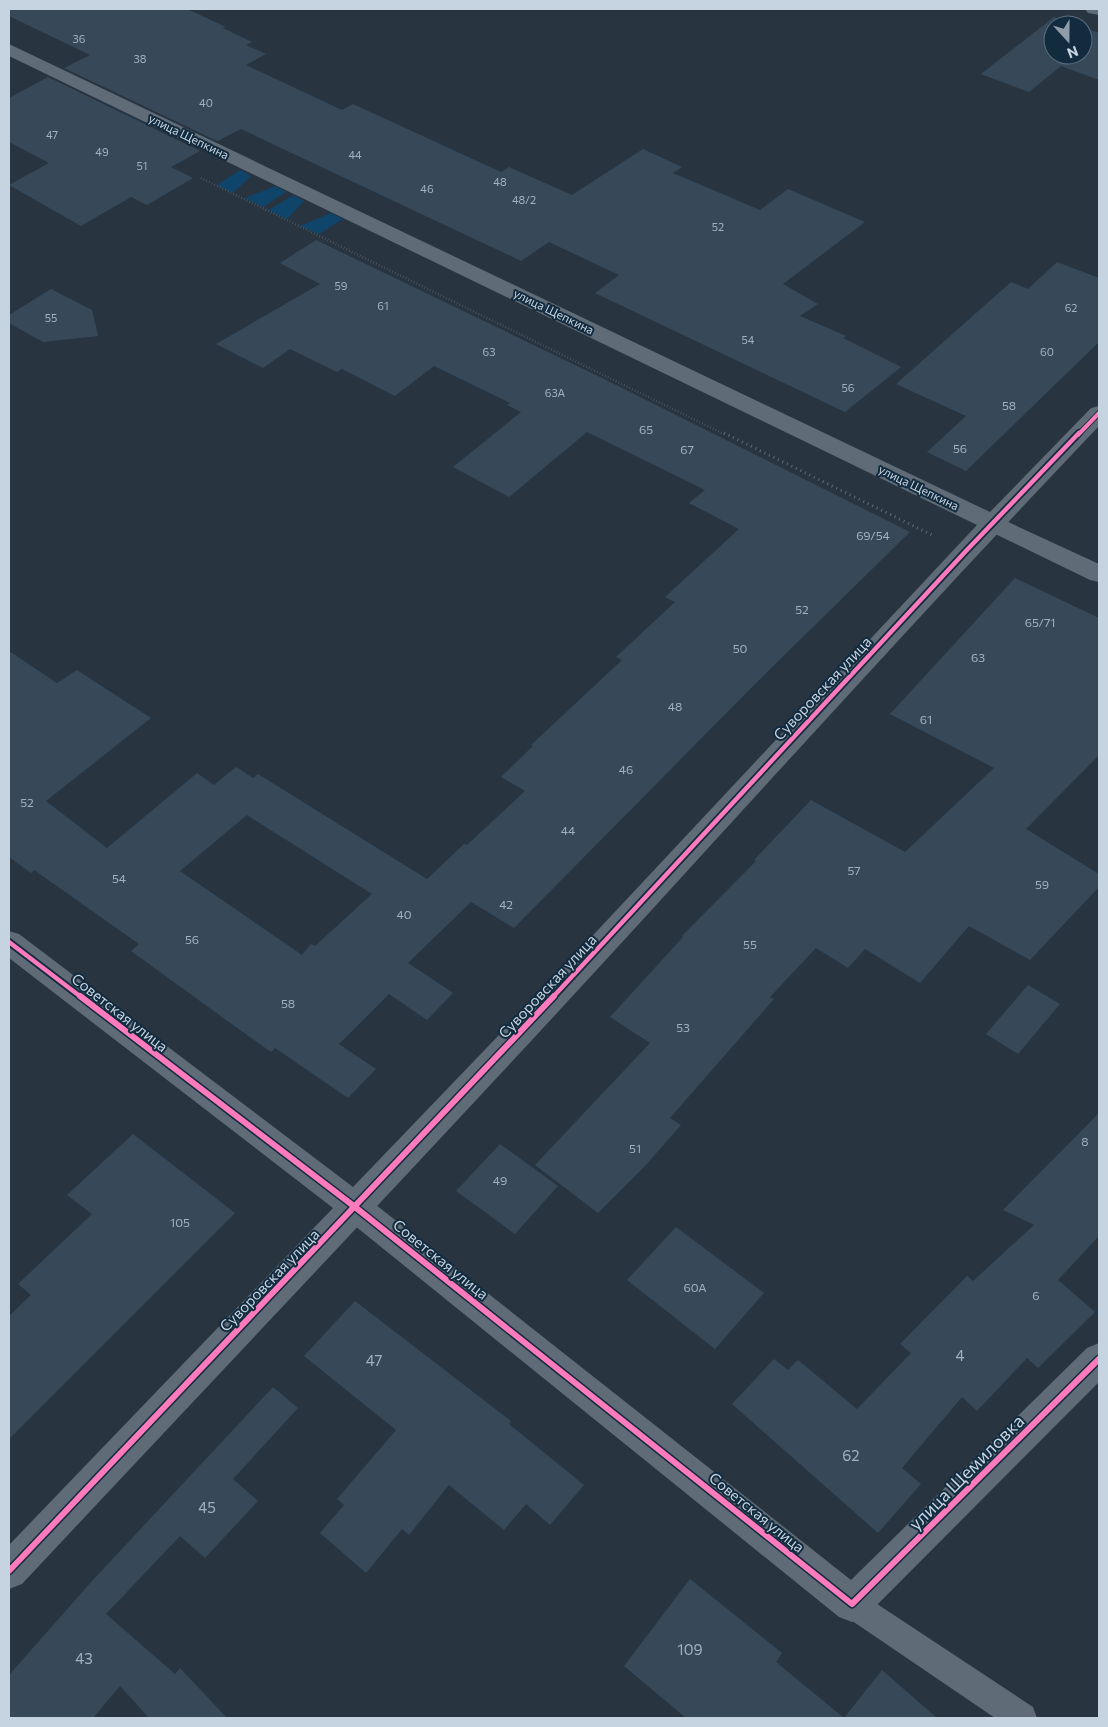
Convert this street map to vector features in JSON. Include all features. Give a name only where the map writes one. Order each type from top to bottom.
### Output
[{"type":"street","points":[[1094,9],[1099,10]]},
{"type":"street","name":"улица Щепкина","points":[[9,49],[1099,574]]},
{"type":"street","name":"Суворовская улица","points":[[9,1571],[534,1018],[993,522],[1099,413]]},
{"type":"street","name":"Советская улица","points":[[9,942],[356,1207],[852,1604]]},
{"type":"street","name":"улица Щемиловка","points":[[852,1604],[1099,1359]]},
{"type":"lane","points":[[852,1604],[1022,1718]]},
{"type":"path","points":[[198,176],[966,552]]},
{"type":"shaded area","points":[[240,170],[251,176],[233,193],[217,185]]},
{"type":"shaded area","points":[[275,186],[286,192],[263,207],[245,198]]},
{"type":"shaded area","points":[[293,195],[304,201],[287,219],[269,210]]},
{"type":"shaded area","points":[[331,213],[343,219],[319,234],[300,226]]},
{"type":"building","points":[[9,9],[187,9],[226,27],[223,28],[252,42],[246,45],[266,54],[246,65],[342,110],[353,104],[501,172],[509,167],[572,195],[643,149],[682,167],[673,173],[760,210],[788,189],[865,222],[783,284],[818,304],[800,316],[846,336],[843,338],[901,367],[845,412],[595,293],[619,275],[549,242],[521,261],[241,129],[217,141],[64,68],[90,55],[9,16]]},
{"type":"building","points":[[1043,26],[1043,65],[1093,65],[1093,31],[1099,33],[1099,80],[1061,66],[1029,92],[981,74]]},
{"type":"building","points":[[48,77],[200,151],[171,167],[193,178],[147,205],[131,197],[81,226],[9,185],[49,163],[9,142],[9,98]]},
{"type":"building","points":[[316,240],[602,378],[910,532],[756,683],[514,928],[471,902],[408,963],[453,993],[427,1020],[389,994],[339,1044],[376,1069],[348,1098],[275,1048],[271,1052],[240,1030],[131,951],[139,944],[34,870],[31,873],[9,857],[9,651],[57,683],[77,670],[151,718],[46,801],[107,848],[197,773],[214,785],[236,767],[253,778],[258,774],[427,879],[525,791],[501,777],[533,746],[531,745],[622,660],[616,657],[675,602],[665,597],[739,529],[689,503],[705,490],[587,432],[509,497],[453,467],[521,412],[507,405],[510,403],[434,366],[395,396],[342,369],[337,372],[290,349],[263,368],[216,344],[320,284],[280,263]],"holes":[[[247,815],[372,894],[315,946],[311,944],[302,955],[180,871]]]},
{"type":"building","points":[[1057,262],[1099,278],[1099,342],[966,471],[927,452],[966,416],[896,384],[1011,282],[1028,289]]},
{"type":"building","points":[[51,289],[92,310],[98,336],[43,342],[9,323],[9,315]]},
{"type":"building","points":[[1015,578],[1099,618],[1099,755],[1026,829],[1099,874],[1099,887],[1030,960],[969,926],[920,983],[865,949],[848,968],[816,948],[770,997],[774,999],[670,1118],[681,1125],[646,1165],[598,1213],[535,1165],[650,1043],[610,1017],[682,936],[756,861],[754,860],[811,800],[905,852],[994,768],[890,714]]},
{"type":"building","points":[[1028,985],[1060,1004],[1018,1054],[986,1034]]},
{"type":"building","points":[[1099,1113],[1099,1236],[1058,1280],[1095,1312],[1038,1368],[1027,1358],[977,1411],[962,1397],[902,1468],[921,1484],[878,1533],[732,1404],[774,1359],[788,1370],[798,1360],[857,1409],[911,1353],[900,1344],[967,1276],[973,1281],[1034,1225],[1003,1210]]},
{"type":"building","points":[[133,1134],[235,1213],[9,1439],[9,1316],[31,1295],[18,1284],[92,1214],[67,1195]]},
{"type":"building","points":[[500,1144],[558,1186],[515,1234],[456,1191]]},
{"type":"building","points":[[676,1227],[764,1293],[715,1349],[627,1280]]},
{"type":"building","points":[[355,1301],[511,1421],[509,1424],[584,1485],[550,1525],[526,1504],[504,1530],[449,1485],[409,1535],[402,1529],[366,1573],[320,1533],[344,1505],[337,1499],[396,1430],[304,1356]]},
{"type":"building","points":[[273,1387],[298,1408],[233,1479],[258,1501],[205,1558],[180,1536],[106,1614],[175,1674],[180,1668],[227,1718],[149,1718],[120,1686],[93,1718],[9,1718],[9,1675],[92,1581]]},
{"type":"building","points":[[690,1579],[782,1653],[776,1662],[844,1718],[686,1718],[624,1666]]},
{"type":"building","points":[[882,1670],[937,1718],[844,1718]]},
{"type":"cycle path","points":[[9,1571],[534,1018],[965,552],[1099,413]]},
{"type":"cycle path","points":[[9,942],[355,1207],[852,1604],[1099,1359]]}]
